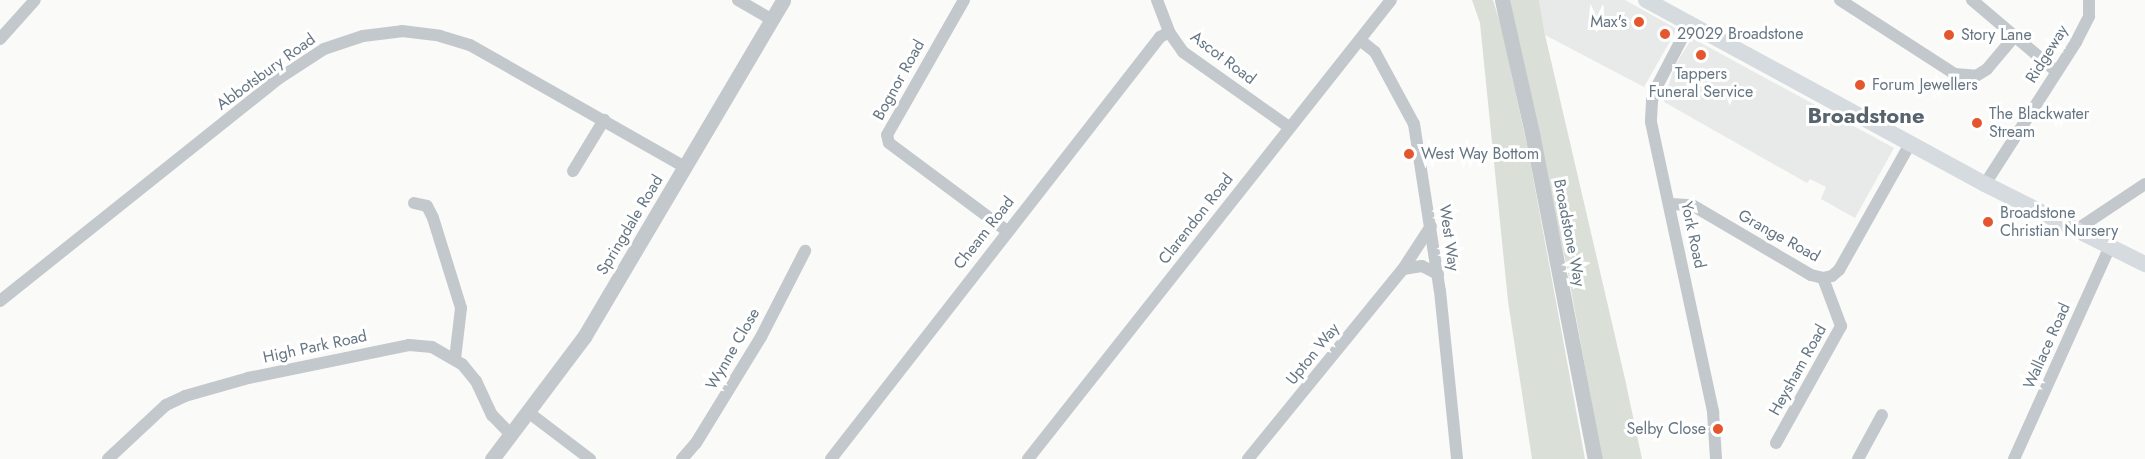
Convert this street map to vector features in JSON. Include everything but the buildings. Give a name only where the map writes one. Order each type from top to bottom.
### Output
[{"type":"main road","points":[[1646,0],[1985,184],[2145,264]]},
{"type":"street","points":[[0,39],[35,0]]},
{"type":"street","points":[[738,0],[772,20]]},
{"type":"street","name":"Springdale Road","points":[[492,459],[584,337],[783,0]]},
{"type":"street","name":"Bognor Road","points":[[964,0],[887,135],[889,143],[1007,231]]},
{"type":"street","name":"Ascot Road","points":[[1157,0],[1169,32],[1183,52],[1289,127]]},
{"type":"street","name":"Clarendon Road","points":[[1028,459],[1391,0]]},
{"type":"street","points":[[1840,0],[1955,74],[1976,76],[1987,69],[2014,37]]},
{"type":"street","points":[[1972,0],[2057,72]]},
{"type":"street","name":"Ridgeway","points":[[1985,184],[2031,109],[2057,72],[2088,16],[2090,0]]},
{"type":"street","name":"Broadstone Way","points":[[1502,5],[1532,133],[1595,459]]},
{"type":"street","name":"York Road","points":[[1689,25],[1668,63],[1652,101],[1651,122],[1713,412],[1716,459]]},
{"type":"street","name":"Abbotsbury Road","points":[[0,301],[278,79],[317,53],[341,41],[381,33],[402,31],[440,36],[470,45],[685,167]]},
{"type":"street","name":"Cheam Road","points":[[831,459],[1160,37],[1169,32]]},
{"type":"street","name":"West Way","points":[[1360,40],[1375,52],[1414,124],[1438,274],[1457,459]]},
{"type":"street","points":[[573,171],[604,120]]},
{"type":"street","name":"Grange Road","points":[[1670,204],[1692,205],[1804,271],[1823,278],[1832,276],[1839,270],[1910,144]]},
{"type":"street","points":[[2076,230],[2145,184]]},
{"type":"street","points":[[414,203],[427,206],[433,218],[460,308],[455,359]]},
{"type":"street","name":"Upton Way","points":[[1248,459],[1403,269],[1431,226]]},
{"type":"street","name":"Wallace Road","points":[[2014,459],[2110,246]]},
{"type":"street","name":"Wynne Close","points":[[682,459],[696,443],[761,337],[805,251]]},
{"type":"street","points":[[1403,269],[1422,266],[1438,274]]},
{"type":"street","name":"Heysham Road","points":[[1776,443],[1842,326],[1823,278]]},
{"type":"street","name":"High Park Road","points":[[108,459],[166,405],[185,396],[222,385],[410,345],[432,347],[455,359],[469,370],[492,415],[511,435]]},
{"type":"street","points":[[528,412],[590,459]]},
{"type":"street","points":[[1858,459],[1882,415]]},
{"type":"shaded area","points":[[1472,0],[1493,0],[1501,26],[1528,150],[1585,459],[1532,459],[1508,301],[1480,23]]},
{"type":"shaded area","points":[[1507,0],[1539,0],[1545,35],[1642,459],[1602,459],[1567,268]]},
{"type":"shaded area","points":[[1539,0],[1625,0],[1677,29],[1644,87],[1545,35]]},
{"type":"shaded area","points":[[1692,38],[1894,148],[1855,218],[1821,199],[1826,187],[1810,179],[1807,183],[1664,102],[1674,67]]},
{"type":"place","name":"Max's","points":[[1639,22]]},
{"type":"place","name":"29029 Broadstone","points":[[1665,34]]},
{"type":"place","name":"Story Lane","points":[[1949,35]]},
{"type":"place","name":"Tappers Funeral Service","points":[[1701,55]]},
{"type":"place","name":"Forum Jewellers","points":[[1860,85]]},
{"type":"place","name":"The Blackwater Stream","points":[[1977,123]]},
{"type":"place","name":"West Way Bottom","points":[[1409,154]]},
{"type":"place","name":"Broadstone Christian Nursery","points":[[1988,222]]},
{"type":"place","name":"Selby Close","points":[[1718,429]]},
{"type":"district","name":"Broadstone","points":[[1866,116]]}]
